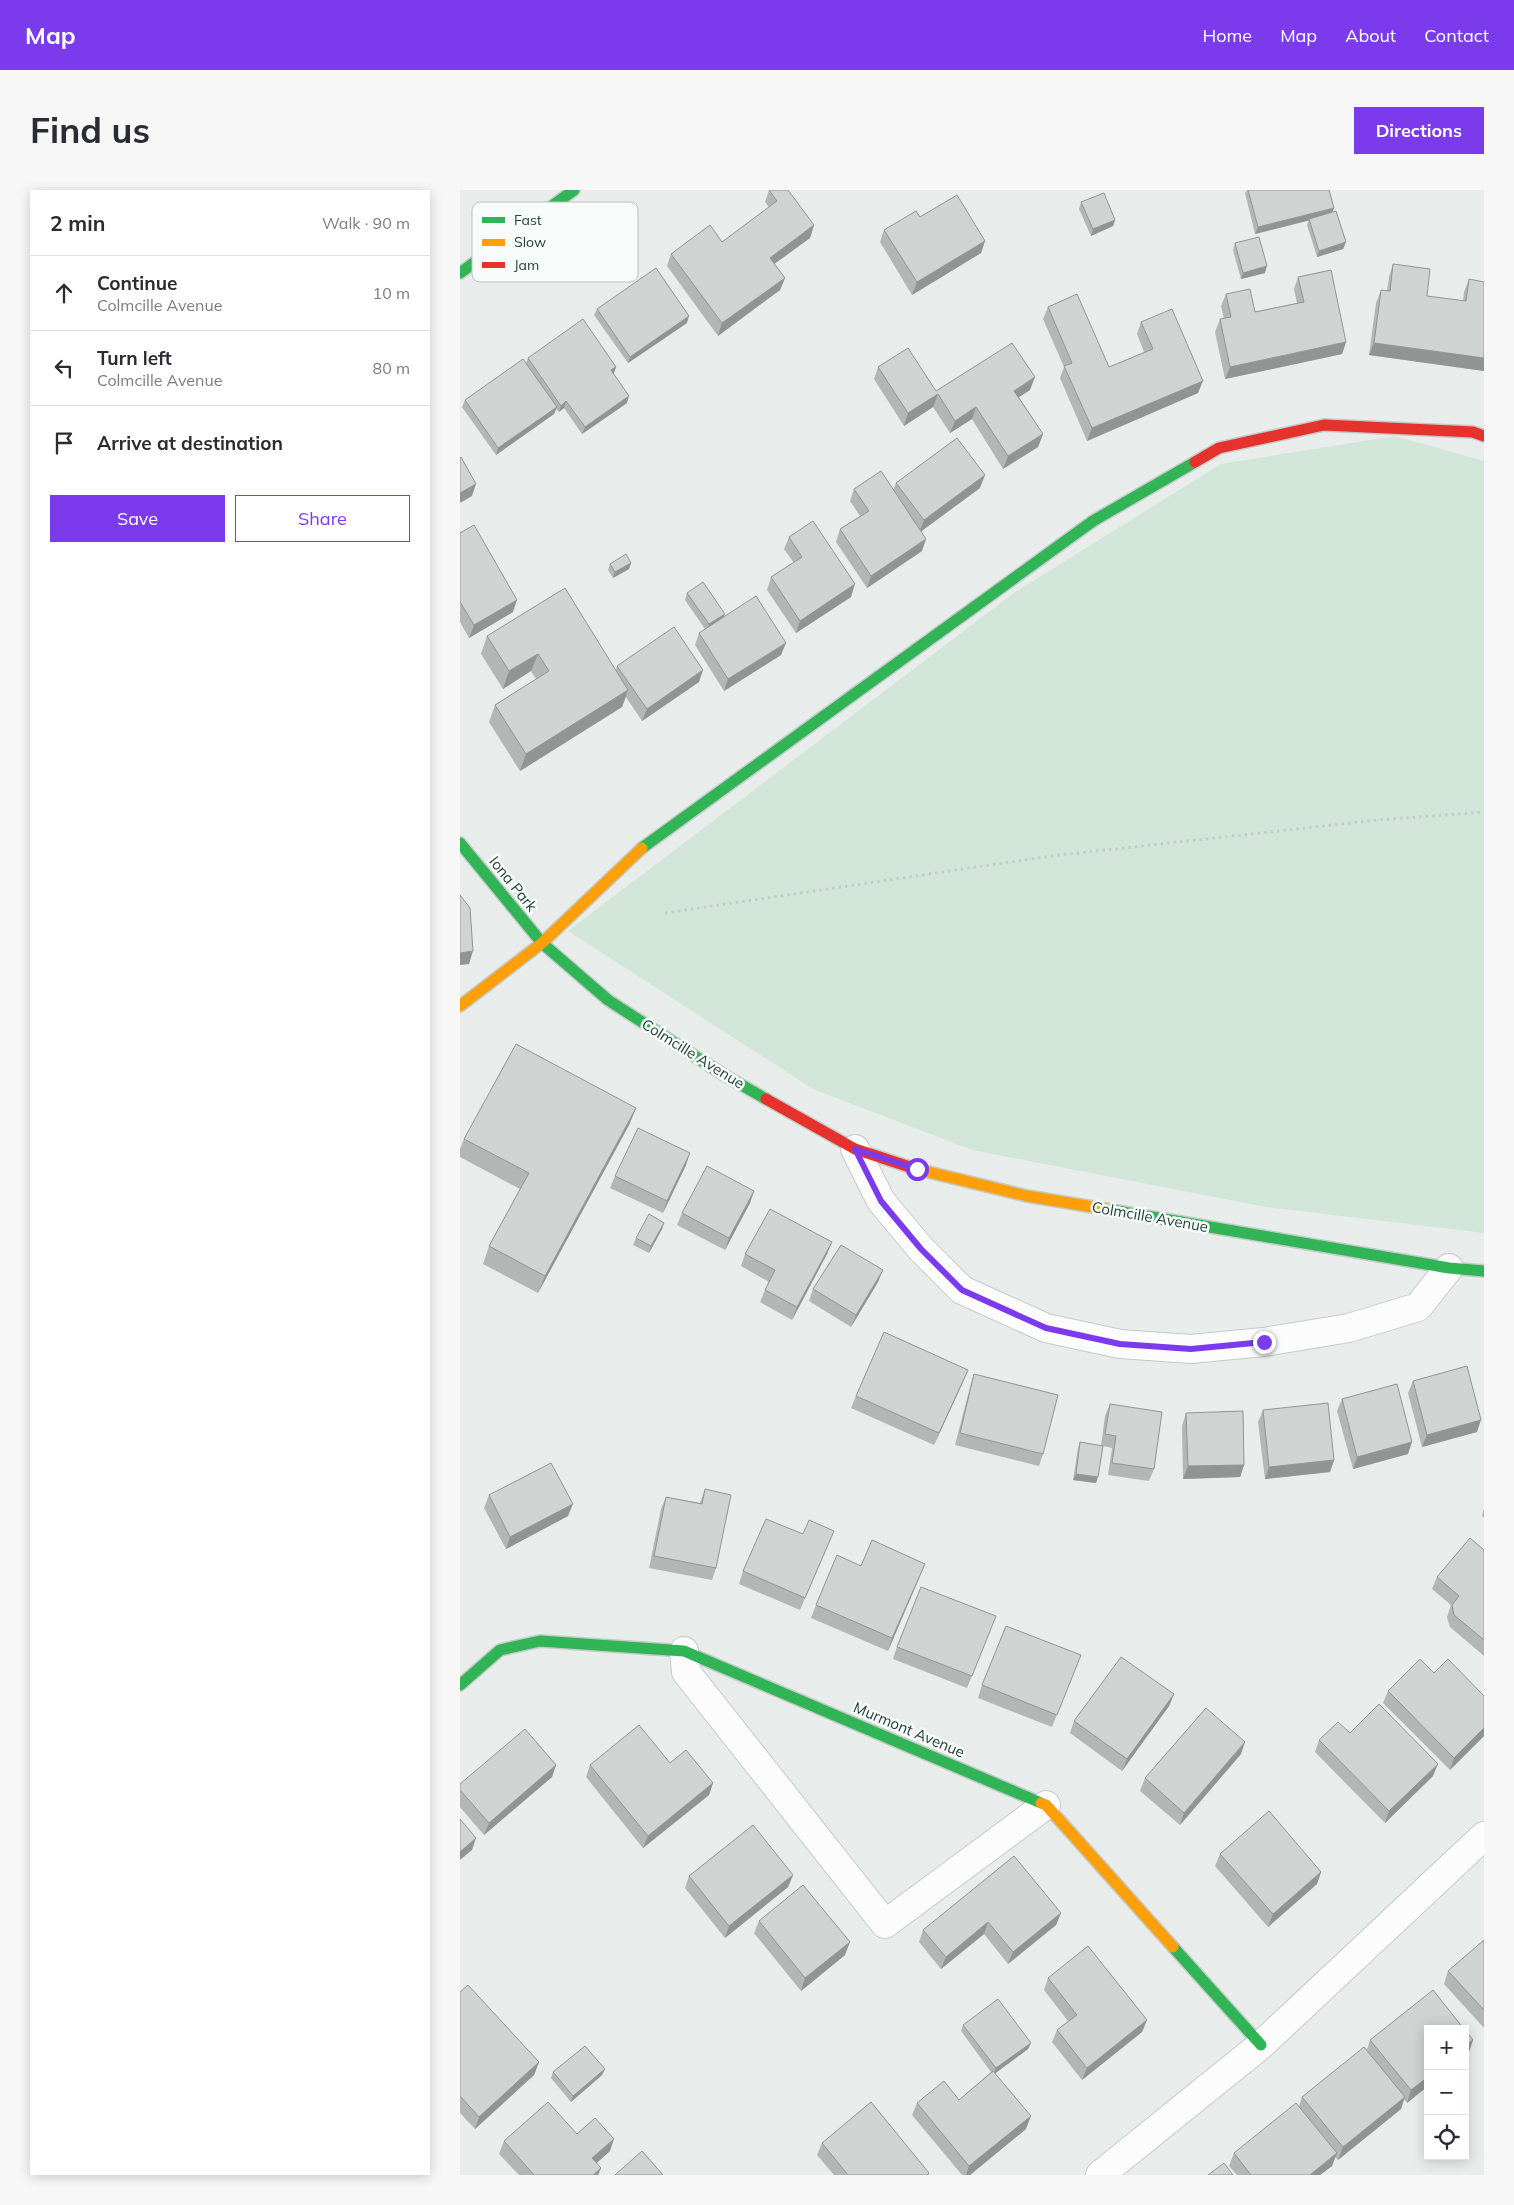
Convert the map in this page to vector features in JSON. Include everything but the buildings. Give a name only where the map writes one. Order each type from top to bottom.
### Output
[{"type":"street","points":[[558,202],[574,190]]},
{"type":"street","points":[[460,273],[472,264]]},
{"type":"street","points":[[460,1006],[542,943],[652,840],[1093,520],[1219,448],[1324,425],[1473,432],[1484,436]]},
{"type":"street","name":"Iona Park","points":[[460,843],[542,943]]},
{"type":"street","name":"Colmcille Avenue","points":[[542,943],[608,1000],[724,1075],[855,1149],[917,1169],[1027,1196],[1449,1268],[1484,1271]]},
{"type":"street","points":[[855,1149],[881,1201],[921,1249],[962,1290],[1046,1328],[1120,1344],[1191,1349],[1264,1342],[1349,1328],[1418,1308],[1449,1268]]},
{"type":"street","name":"Murmont Avenue","points":[[460,1685],[500,1650],[540,1640],[684,1651],[1046,1805],[1261,2044]]},
{"type":"street","points":[[684,1651],[686,1672],[885,1924],[1046,1805]]},
{"type":"street","points":[[1100,2175],[1261,2044],[1484,1836]]},
{"type":"path","points":[[665,913],[1051,856],[1378,820],[1484,812]]},
{"type":"green space","points":[[1395,436],[1484,461],[1484,1233],[1266,1207],[972,1150],[813,1089],[568,931],[1015,592],[1221,464]]},
{"type":"traffic: fast","points":[[558,202],[574,190]]},
{"type":"traffic: fast","points":[[460,273],[472,264]]},
{"type":"traffic: fast","points":[[642,848],[1093,521],[1195,462]]},
{"type":"traffic: fast","points":[[460,843],[542,943],[608,1000],[724,1075],[766,1099]]},
{"type":"traffic: fast","points":[[1111,1210],[1449,1268],[1484,1271]]},
{"type":"traffic: fast","points":[[460,1685],[500,1650],[540,1641],[684,1651],[1041,1803]]},
{"type":"traffic: fast","points":[[1173,1947],[1261,2045]]},
{"type":"traffic: slow","points":[[460,1006],[542,943],[642,848]]},
{"type":"traffic: slow","points":[[916,1169],[1027,1196],[1111,1210]]},
{"type":"traffic: slow","points":[[1041,1803],[1046,1805],[1173,1947]]},
{"type":"traffic: jam","points":[[1195,462],[1219,448],[1324,425],[1473,432],[1484,436]]},
{"type":"traffic: jam","points":[[766,1099],[855,1149],[916,1169]]},
{"type":"route","points":[[917,1169],[855,1149],[881,1201],[921,1249],[962,1290],[1046,1328],[1120,1344],[1191,1349],[1264,1342]]}]
